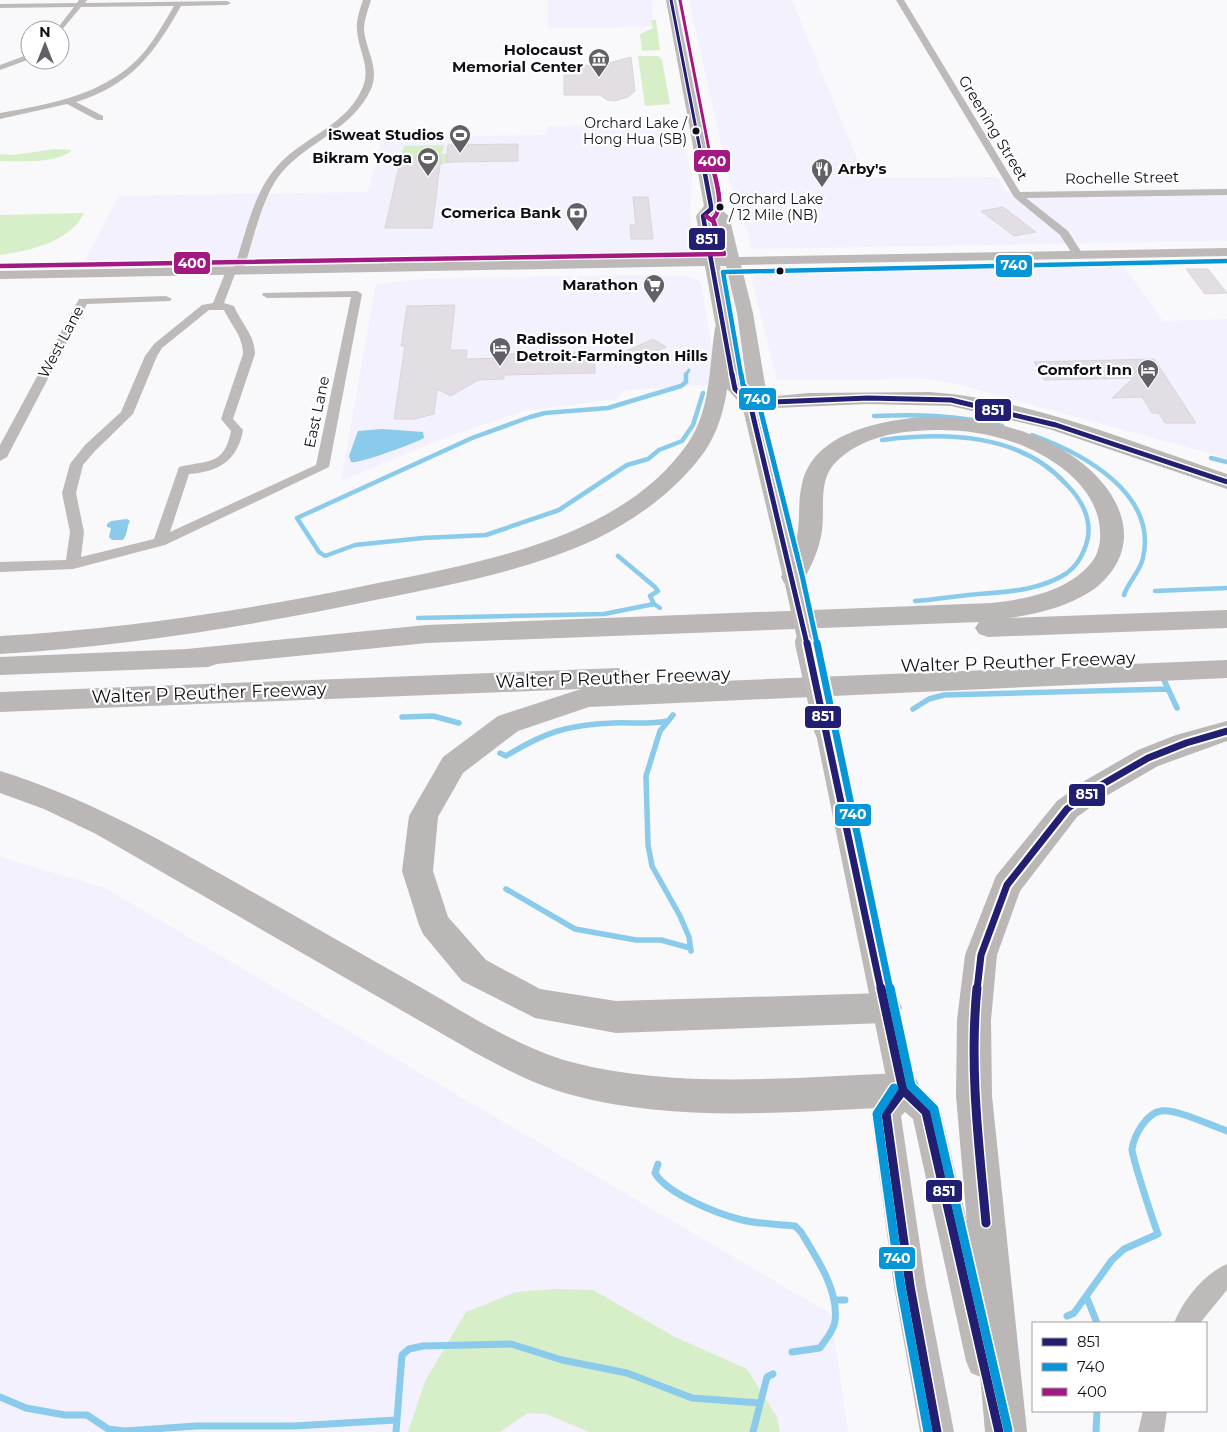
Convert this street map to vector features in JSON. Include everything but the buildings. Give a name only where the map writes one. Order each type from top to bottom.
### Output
[{"type":"highway","points":[[0,645],[141,634],[285,612],[478,569],[548,549],[576,538],[624,513],[661,487],[697,447],[706,431],[717,399],[720,350],[725,328]]},
{"type":"highway","points":[[750,403],[786,400],[884,398],[950,400],[994,409],[1093,436],[1227,482]]},
{"type":"highway","points":[[190,658],[426,634],[881,617],[1005,610],[1057,598],[1086,584],[1103,566],[1111,551],[1114,534],[1110,514],[1100,493],[1084,475],[1042,447],[1018,437],[972,425],[929,423],[888,427],[856,437],[834,453],[818,470],[812,485],[811,528],[806,546],[793,577]]},
{"type":"highway","name":"Walter P Reuther Freeway","points":[[0,666],[1227,619]]},
{"type":"highway","name":"Walter P Reuther Freeway","points":[[0,702],[1227,654]]},
{"type":"highway","points":[[885,1008],[616,1017],[573,1014],[531,1003],[484,978],[465,963],[440,934],[427,913],[418,885],[415,860],[418,830],[427,805],[439,782],[456,761],[494,730],[537,710],[588,697],[1227,669]]},
{"type":"highway","points":[[1006,1432],[974,1096],[974,1020],[981,955],[1006,885],[1068,809],[1096,788],[1148,758],[1186,743],[1227,731]]},
{"type":"highway","points":[[0,782],[78,811],[137,841],[515,1057],[571,1079],[645,1093],[675,1094],[751,1095],[904,1090]]},
{"type":"main road","points":[[671,0],[711,210]]},
{"type":"main road","points":[[711,210],[722,216],[735,263],[758,390],[750,403]]},
{"type":"main road","points":[[711,210],[703,216],[735,389],[750,403],[793,577],[904,1090],[926,1112],[999,1432]]},
{"type":"main road","points":[[0,276],[1227,252]]},
{"type":"main road","points":[[904,1090],[886,1113],[909,1278],[936,1432]]},
{"type":"street","points":[[218,305],[235,271],[276,173],[293,156],[340,124],[363,96],[371,69],[360,24],[367,0]]},
{"type":"street","name":"Greening Street","points":[[900,0],[1017,195],[1064,233],[1079,256]]},
{"type":"street","points":[[68,20],[82,2]]},
{"type":"street","points":[[0,6],[82,2],[227,3]]},
{"type":"street","points":[[0,116],[68,101],[115,81],[148,54],[180,2]]},
{"type":"street","points":[[0,68],[20,60]]},
{"type":"street","points":[[68,101],[100,118]]},
{"type":"street","name":"Rochelle Street","points":[[1017,195],[1227,192]]},
{"type":"street","name":"East Lane","points":[[73,564],[160,542],[322,466],[357,294],[267,295]]},
{"type":"street","name":"West Lane","points":[[0,457],[83,301],[166,299]]},
{"type":"street","points":[[0,568],[73,564],[77,532],[69,493],[77,464],[90,448],[126,414],[151,356],[158,346],[206,307],[228,306],[232,318],[246,334],[250,345],[249,354],[227,419],[236,430],[236,443],[221,462],[205,469],[184,470],[160,542]]},
{"type":"street","points":[[1187,1322],[1198,1304],[1219,1281],[1227,1276]]},
{"type":"street","points":[[1151,1432],[1155,1412]]},
{"type":"shaded area","points":[[548,0],[652,0],[653,27],[548,28]]},
{"type":"shaded area","points":[[689,0],[792,0],[865,178],[997,177],[1006,192],[1227,188],[1227,241],[751,249],[748,232],[735,206]]},
{"type":"shaded area","points":[[679,124],[692,176],[690,214],[693,249],[688,253],[81,267],[119,196],[368,192],[382,137],[546,135],[547,126]]},
{"type":"shaded area","points":[[1121,262],[1163,321],[1227,319],[1227,458],[956,384],[928,379],[777,380],[752,280],[759,272],[768,270]]},
{"type":"shaded area","points":[[689,276],[701,282],[714,363],[715,385],[625,390],[617,399],[524,411],[449,436],[341,481],[376,284],[433,278]]},
{"type":"shaded area","points":[[0,857],[105,888],[831,1314],[848,1432],[0,1432]]},
{"type":"green space","points":[[651,20],[656,20],[660,50],[642,51],[640,34],[653,28]]},
{"type":"green space","points":[[638,56],[658,56],[662,60],[670,104],[645,106]]},
{"type":"green space","points":[[444,145],[442,154],[448,154],[454,162],[438,165],[429,157],[401,158],[404,146]]},
{"type":"green space","points":[[54,149],[72,150],[58,158],[48,160],[0,161],[0,154],[14,155]]},
{"type":"green space","points":[[84,213],[78,223],[59,238],[36,248],[0,255],[0,215]]},
{"type":"green space","points":[[554,1289],[593,1290],[675,1337],[747,1369],[777,1417],[780,1432],[589,1432],[546,1414],[528,1413],[500,1432],[408,1432],[425,1381],[466,1312],[516,1292]]},
{"type":"water","points":[[382,429],[423,432],[424,438],[376,457],[351,462],[349,456],[358,431]]},
{"type":"water","points":[[127,519],[130,521],[123,540],[112,540],[109,537],[111,528],[107,527],[107,524],[111,521]]},
{"type":"waterway","points":[[686,375],[689,370]]},
{"type":"waterway","points":[[686,375],[686,382],[681,386],[608,408],[545,413],[472,438],[297,518],[319,552],[325,556],[355,545],[423,538],[486,535],[559,510],[627,465],[648,459],[659,450],[682,441],[693,425],[703,393]]},
{"type":"waterway","points":[[874,416],[939,416],[1002,426]]},
{"type":"waterway","points":[[1032,435],[1073,453],[1112,479],[1128,495],[1139,514],[1145,535],[1143,558],[1124,595]]},
{"type":"waterway","points":[[882,440],[931,436],[956,437],[980,440],[1027,454],[1047,467],[1066,484],[1080,502],[1087,517],[1089,530],[1084,551],[1072,569],[1056,579],[1032,588],[915,601]]},
{"type":"waterway","points":[[1211,458],[1227,462]]},
{"type":"waterway","points":[[618,556],[655,587],[658,591],[650,596],[654,604]]},
{"type":"waterway","points":[[1155,591],[1227,588]]},
{"type":"waterway","points":[[418,618],[604,614],[654,604]]},
{"type":"waterway","points":[[654,604],[660,608]]},
{"type":"waterway","points":[[1164,680],[1177,708]]},
{"type":"waterway","points":[[913,709],[929,699],[944,695],[1168,689]]},
{"type":"waterway","points":[[673,715],[660,731],[646,776],[648,845],[652,866],[680,916],[689,937],[691,951]]},
{"type":"waterway","points":[[402,717],[433,716],[459,723]]},
{"type":"waterway","points":[[500,753],[506,756],[533,741],[569,728],[597,724],[667,721]]},
{"type":"waterway","points":[[506,889],[575,929],[636,940],[661,940],[690,948]]},
{"type":"waterway","points":[[1067,1316],[1074,1313],[1112,1260],[1124,1249],[1158,1234],[1132,1149],[1135,1138],[1146,1120],[1161,1111],[1176,1112],[1227,1131]]},
{"type":"waterway","points":[[658,1164],[655,1173],[661,1181],[681,1196],[720,1213],[742,1220],[795,1226],[801,1232],[830,1286],[835,1309],[835,1321],[831,1332],[820,1348],[792,1352]]},
{"type":"waterway","points":[[834,1298],[835,1300],[845,1300]]},
{"type":"waterway","points":[[1087,1298],[1097,1322]]},
{"type":"waterway","points":[[396,1432],[402,1355],[409,1349],[423,1346],[511,1344],[562,1360],[627,1373],[692,1398],[760,1403]]},
{"type":"waterway","points":[[753,1432],[767,1377],[773,1374]]},
{"type":"waterway","points":[[0,1397],[26,1408],[65,1415],[87,1415],[108,1429],[125,1431],[196,1426],[294,1426],[396,1420]]},
{"type":"waterway","points":[[1096,1432],[1097,1412]]},
{"type":"transit line","name":"851","points":[[671,0],[711,206],[711,209],[703,216],[735,389],[750,403],[793,577],[903,1090],[926,1112],[999,1432]]},
{"type":"transit line","name":"400","points":[[680,0],[720,204],[719,213],[713,219],[719,247]]},
{"type":"transit line","name":"400","points":[[0,266],[724,254],[714,222],[706,216]]},
{"type":"transit line","name":"740","points":[[1008,1430],[934,1109],[911,1086],[802,575],[758,400],[743,385],[723,272],[1227,261]]},
{"type":"transit line","name":"851","points":[[750,403],[868,398],[951,400],[1056,425],[1227,482]]},
{"type":"transit line","name":"851","points":[[986,1223],[974,1096],[974,1020],[981,955],[1007,885],[1067,809],[1096,788],[1148,758],[1186,743],[1227,731]]},
{"type":"transit line","name":"740","points":[[894,1088],[879,1108],[877,1114],[901,1287],[928,1432]]},
{"type":"transit line","name":"851","points":[[901,1093],[886,1113],[910,1286],[937,1432]]},
{"type":"place","name":"Holocaust Memorial Center","points":[[599,78]]},
{"type":"place","name":"Orchard Lake / Hong Hua (SB)","points":[[696,131]]},
{"type":"place","name":"iSweat Studios","points":[[460,154]]},
{"type":"place","name":"Bikram Yoga","points":[[428,177]]},
{"type":"place","name":"Arby's","points":[[822,188]]},
{"type":"place","name":"Orchard Lake / 12 Mile (NB)","points":[[720,207]]},
{"type":"place","name":"Comerica Bank","points":[[577,232]]},
{"type":"place","name":"Marathon","points":[[654,304]]},
{"type":"place","name":"Radisson Hotel Detroit-Farmington Hills","points":[[500,367]]},
{"type":"place","name":"Comfort Inn","points":[[1148,389]]}]
